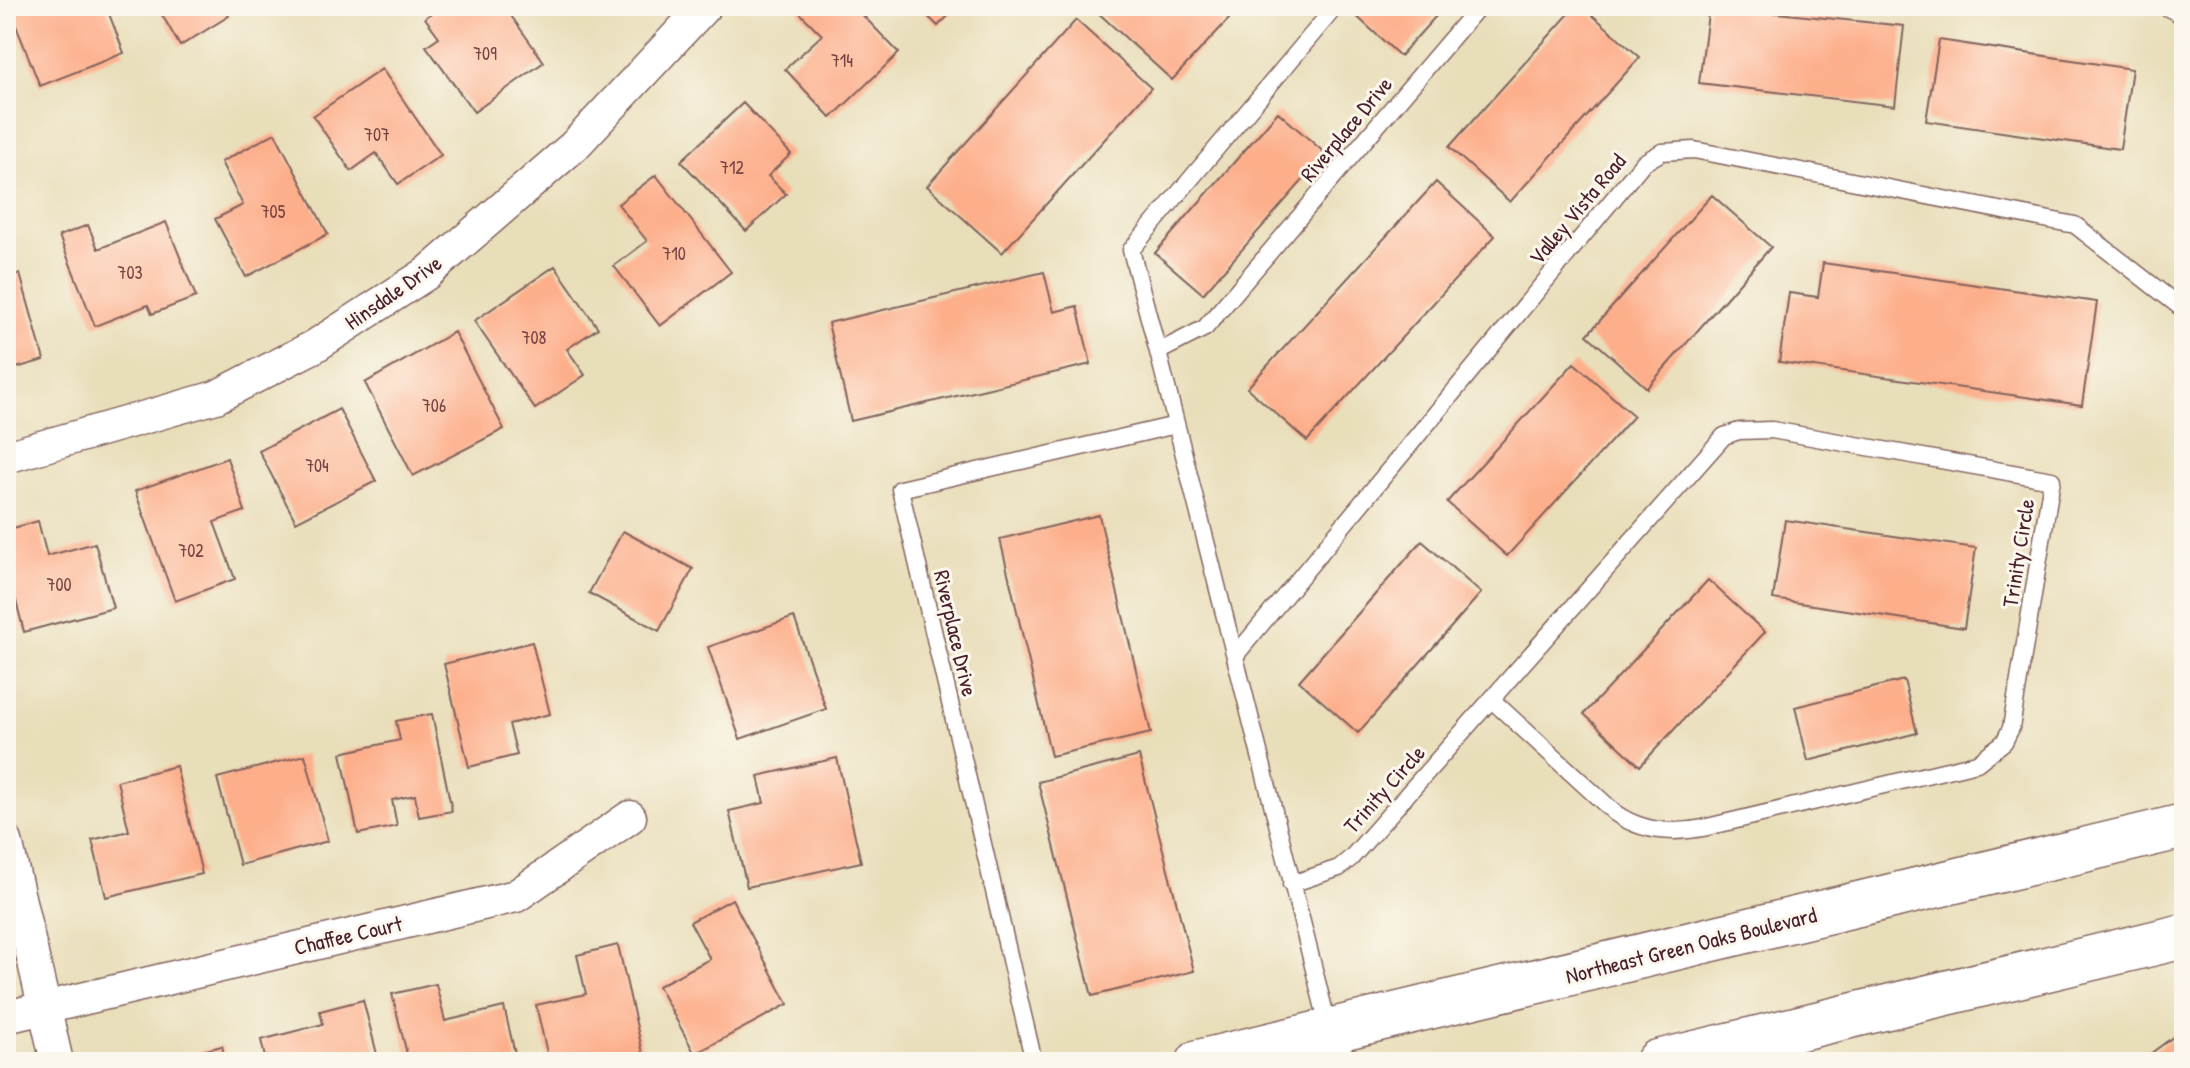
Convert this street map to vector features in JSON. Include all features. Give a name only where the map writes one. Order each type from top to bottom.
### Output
[{"type":"main road","name":"Northeast Green Oaks Boulevard","points":[[1199,1062],[1334,1046],[2184,826]]},
{"type":"main road","points":[[1658,1062],[2184,936]]},
{"type":"street","name":"Hinsdale Drive","points":[[6,457],[216,397],[315,346],[414,282],[574,146],[705,6]]},
{"type":"street","name":"Chaffee Court","points":[[6,1017],[516,896],[630,817]]},
{"type":"street","points":[[6,841],[57,1062]]},
{"type":"lane","points":[[1334,1046],[1131,250],[1336,6]]},
{"type":"lane","name":"Riverplace Drive","points":[[1158,352],[1205,328],[1479,6]]},
{"type":"lane","points":[[2164,6],[2184,16]]},
{"type":"lane","name":"Valley Vista Road","points":[[1235,656],[1643,163],[1662,152],[1694,150],[2075,225],[2184,310]]},
{"type":"lane","name":"Riverplace Drive","points":[[1034,1062],[900,489],[1176,425]]},
{"type":"lane","name":"Trinity Circle","points":[[1291,884],[1339,868],[1351,858],[1493,701],[1724,436],[1739,431],[1772,430],[2052,480],[2011,728],[2004,742],[1977,763],[1703,828],[1668,832],[1629,823],[1615,813],[1493,701]]},
{"type":"building","points":[[29,6],[106,6],[124,53],[40,86],[11,13]]},
{"type":"building","points":[[157,6],[223,6],[229,16],[180,46]]},
{"type":"building","points":[[441,6],[504,6],[544,62],[474,112],[426,46],[439,37],[425,18]]},
{"type":"building","points":[[803,6],[854,6],[899,53],[831,118],[785,69],[822,35],[798,11]]},
{"type":"building","points":[[917,6],[958,6],[938,26]]},
{"type":"building","points":[[1099,6],[1241,6],[1172,80],[1095,10]]},
{"type":"building","points":[[1358,6],[1445,6],[1400,56],[1352,12]]},
{"type":"building","points":[[1576,6],[1582,6],[1640,57],[1510,202],[1449,147]]},
{"type":"building","points":[[1709,6],[1904,26],[1895,106],[1699,83]]},
{"type":"building","points":[[1076,20],[1151,88],[1002,253],[927,186]]},
{"type":"building","points":[[1939,40],[2132,69],[2120,149],[1926,121]]},
{"type":"building","points":[[382,69],[441,155],[398,184],[376,153],[351,171],[313,116]]},
{"type":"building","points":[[743,103],[791,154],[768,176],[786,194],[746,231],[681,161]]},
{"type":"building","points":[[1278,112],[1326,154],[1203,294],[1155,253]]},
{"type":"building","points":[[275,133],[328,234],[246,277],[215,219],[243,205],[221,162]]},
{"type":"building","points":[[656,175],[731,272],[660,326],[614,266],[647,241],[618,204]]},
{"type":"building","points":[[1436,182],[1495,236],[1307,441],[1247,388]]},
{"type":"building","points":[[1712,195],[1771,247],[1647,388],[1587,335]]},
{"type":"building","points":[[166,222],[196,297],[152,314],[148,305],[95,326],[59,236],[88,225],[98,249]]},
{"type":"building","points":[[1823,263],[2097,302],[2082,405],[1779,362],[1789,293],[1818,297]]},
{"type":"building","points":[[555,266],[598,328],[567,349],[585,375],[535,409],[474,321]]},
{"type":"building","points":[[1044,272],[1054,312],[1077,306],[1091,364],[851,421],[828,323]]},
{"type":"building","points":[[20,274],[44,360],[6,371],[6,278]]},
{"type":"building","points":[[454,332],[504,429],[413,476],[365,383]]},
{"type":"building","points":[[1574,363],[1634,416],[1507,556],[1447,502]]},
{"type":"building","points":[[339,409],[376,481],[296,522],[259,451]]},
{"type":"building","points":[[227,458],[245,511],[214,522],[235,579],[175,601],[135,491]]},
{"type":"building","points":[[1099,515],[1151,733],[1051,756],[1000,539]]},
{"type":"building","points":[[1785,520],[1976,548],[1964,628],[1773,599]]},
{"type":"building","points":[[38,521],[47,556],[95,543],[113,608],[24,632],[6,562],[6,530]]},
{"type":"building","points":[[623,531],[693,569],[659,631],[589,593]]},
{"type":"building","points":[[1422,541],[1481,593],[1358,733],[1299,681]]},
{"type":"building","points":[[1708,580],[1765,632],[1640,766],[1584,714]]},
{"type":"building","points":[[794,617],[826,709],[740,739],[708,647]]},
{"type":"building","points":[[532,642],[550,714],[509,724],[517,755],[469,767],[444,664]]},
{"type":"building","points":[[1904,680],[1917,733],[1808,761],[1795,707]]},
{"type":"building","points":[[432,714],[452,811],[419,817],[415,795],[392,800],[397,826],[358,834],[341,753],[400,740],[396,721]]},
{"type":"building","points":[[305,755],[328,841],[240,865],[217,778]]},
{"type":"building","points":[[1139,756],[1194,971],[1092,996],[1038,782]]},
{"type":"building","points":[[837,758],[861,862],[747,887],[729,811],[764,803],[758,776]]},
{"type":"building","points":[[176,766],[202,874],[106,897],[92,840],[129,831],[117,781]]},
{"type":"building","points":[[732,899],[788,1004],[695,1054],[658,986],[710,959],[690,922]]},
{"type":"building","points":[[618,945],[645,1062],[549,1062],[536,1005],[586,994],[577,955]]},
{"type":"building","points":[[436,984],[445,1021],[504,1007],[517,1062],[409,1062],[392,994]]},
{"type":"building","points":[[363,1000],[379,1062],[266,1062],[261,1040],[323,1024],[320,1011]]},
{"type":"building","points":[[2184,1029],[2184,1062],[2139,1062]]},
{"type":"building","points":[[222,1046],[226,1062],[162,1062],[162,1061]]}]
